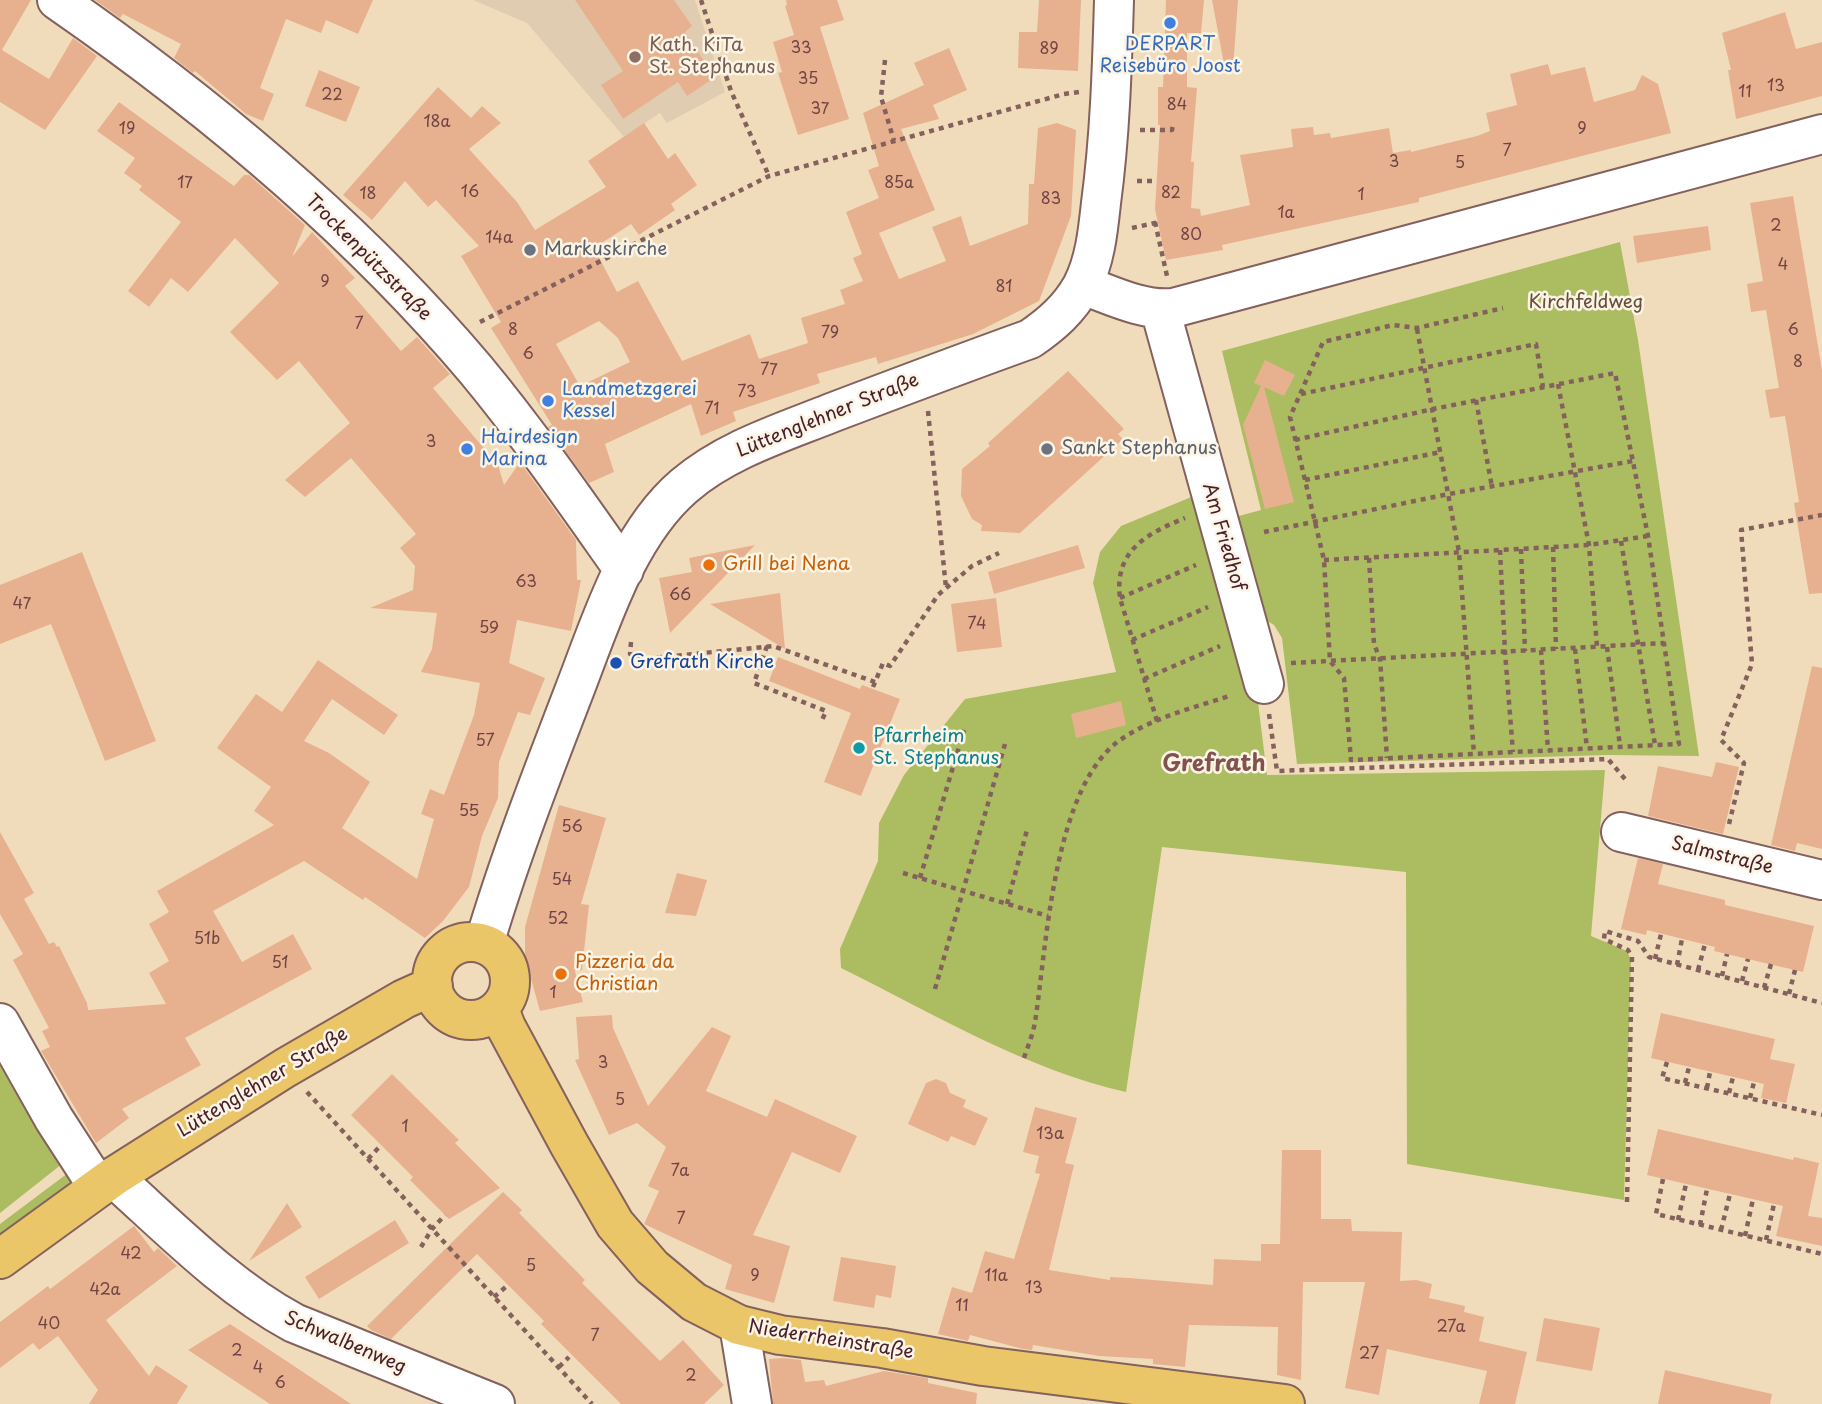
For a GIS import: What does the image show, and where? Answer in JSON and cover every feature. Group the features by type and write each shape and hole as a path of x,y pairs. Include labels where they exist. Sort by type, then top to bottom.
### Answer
{"main road":[{"path":"458,944 484,944 496,951 509,972 510,985 506,998 499,1009 480,1019 459,1018 446,1011 442,1005 433,986 433,973 438,961 458,944"},
{"name":"Lüttenglehner Straße","path":"0,1259 105,1182 285,1068 404,999 433,986"},
{"name":"Niederrheinstraße","path":"499,1009 562,1132 615,1224 652,1267 694,1302 739,1325 780,1335 882,1348 983,1366 1285,1404"}],"street":[{"name":"Trockenpützstraße","path":"57,0 246,142 323,210 448,339 547,460 624,570"},
{"name":"Lüttenglehner Straße","path":"484,944 551,749 608,604 624,570 656,516 685,485 752,444 1030,338 1060,315 1083,285 1092,262 1097,236 1111,88 1114,0"},
{"path":"1083,285 1136,304 1167,309 1822,134"},
{"name":"Am Friedhof","path":"1167,309 1214,506 1262,674"},
{"name":"Salmstraße","path":"1621,832 1822,880"},
{"path":"0,1023 54,1119 105,1182"},
{"name":"Schwalbenweg","path":"105,1182 266,1308 294,1323 487,1395"},
{"path":"739,1325 752,1404"}],"path":[{"path":"701,0 731,92 769,176"},
{"path":"885,60 881,97 894,141"},
{"path":"448,339 769,176 1064,94 1111,88"},
{"path":"1155,222 1167,309"},
{"path":"1296,440 1433,408 1615,373 1648,536 1679,744 1351,760 1344,678 1331,661 1324,560 1290,417 1323,342 1393,325 1417,328 1503,308"},
{"path":"1417,328 1459,552 1474,754"},
{"path":"1300,394 1536,344 1543,387"},
{"path":"925,377 946,588"},
{"path":"1558,384 1589,545 1597,647"},
{"path":"1476,400 1492,487"},
{"path":"1305,480 1441,452"},
{"path":"1264,532 1449,494 1633,461"},
{"path":"1157,722 1120,598 1118,583 1122,566 1133,548 1167,526 1214,506"},
{"path":"1721,856 1744,763 1721,740 1752,664 1741,530 1822,515"},
{"path":"1324,560 1589,545 1648,536"},
{"path":"1621,541 1654,745"},
{"path":"1553,547 1556,649"},
{"path":"1521,549 1525,651"},
{"path":"1500,550 1504,652 1513,752"},
{"path":"631,654 643,659 773,646 874,685 883,663 890,666 938,595 972,566 999,552"},
{"path":"1369,558 1374,644 1380,659 1387,758"},
{"path":"1120,598 1202,562"},
{"path":"1132,640 1214,604"},
{"path":"1144,679 1228,642"},
{"path":"1024,1058 1034,1026 1048,916 1058,863 1078,794 1097,764 1121,738 1262,674 1331,661 1664,643"},
{"path":"767,646 754,683 827,711 822,720"},
{"path":"1607,647 1620,746"},
{"path":"1575,649 1587,748"},
{"path":"1541,650 1548,750"},
{"path":"1262,674 1277,771 1608,759"},
{"path":"920,878 964,730"},
{"path":"935,989 1005,744"},
{"path":"1607,747 1608,759 1625,779"},
{"path":"1007,904 1027,830"},
{"path":"903,873 1048,916"},
{"path":"1627,1202 1632,957 1628,950 1604,939 1605,931 1638,941 1649,957 1655,959 1822,1003"},
{"path":"1655,959 1661,934"},
{"path":"1677,965 1682,939"},
{"path":"1698,970 1705,944"},
{"path":"1722,976 1727,954"},
{"path":"1742,982 1748,958"},
{"path":"1764,988 1771,964"},
{"path":"1789,994 1795,970"},
{"path":"1667,1062 1662,1078 1822,1115"},
{"path":"1685,1083 1689,1067"},
{"path":"285,1068 592,1404"},
{"path":"1707,1088 1710,1072"},
{"path":"1729,1093 1733,1077"},
{"path":"1750,1098 1754,1082"},
{"path":"368,1159 381,1145"},
{"path":"1663,1179 1656,1214 1822,1254"},
{"path":"1678,1220 1686,1184"},
{"path":"1700,1225 1707,1189"},
{"path":"1721,1230 1730,1194"},
{"path":"1745,1236 1753,1199"},
{"path":"1766,1240 1774,1204"},
{"path":"421,1247 445,1215"},
{"path":"494,1297 508,1285"},
{"path":"559,1367 569,1357"}],"shaded area":[{"name":"Kath. KiTa St. Stephanus","path":"473,0 695,0 725,92 667,123 660,113 624,137 527,23"}],"green space":[{"name":"Kirchfeldweg","path":"1620,242 1638,340 1699,756 1608,755 1297,764 1282,638 1274,625 1257,615 1228,519 1261,510 1222,351"},
{"path":"1201,493 1256,686 1267,775 1605,770 1591,936 1627,951 1631,960 1624,1200 1407,1164 1406,872 1162,847 1126,1092 1052,1070 1016,1055 841,968 840,949 878,861 879,823 904,775 965,699 1116,672 1093,583 1100,552 1121,526"},
{"path":"0,1041 67,1160 0,1213"},
{"path":"72,1170 74,1184 0,1240 0,1224"}],"building":[{"path":"0,0 31,0 2,50 49,79 73,38 97,56 45,130 0,102"},
{"path":"95,0 373,0 358,34 326,20 321,33 286,19 260,88 274,94 263,121 246,114 195,71 193,73 174,58 181,44 123,14 120,18"},
{"path":"575,0 674,0 692,26 685,32 706,64 702,66 711,80 687,96 678,82 623,119 601,85 623,71"},
{"path":"786,0 837,0 844,20 820,27 849,119 798,135 778,73 782,72 773,42 794,35 785,6"},
{"path":"1039,0 1081,0 1078,71 1018,68 1019,32 1037,32"},
{"path":"1166,0 1204,0 1201,33 1187,33 1187,87 1197,88 1191,162 1194,162 1191,208 1200,209 1201,216 1250,205 1240,155 1293,147 1291,129 1313,127 1314,135 1330,133 1331,138 1389,128 1393,153 1411,152 1477,136 1490,131 1486,113 1517,105 1510,74 1548,64 1551,75 1585,67 1594,102 1635,90 1642,75 1658,84 1671,133 1419,198 1419,202 1222,245 1223,250 1166,260 1155,209 1160,125 1158,87 1163,87"},
{"path":"1212,0 1238,0 1233,69 1225,69"},
{"path":"1785,12 1796,49 1822,42 1822,96 1736,119 1728,70 1731,70 1722,33"},
{"path":"949,48 967,90 933,105 939,119 901,129 935,210 879,233 899,279 946,261 932,227 961,216 970,246 1028,224 1029,184 1034,184 1038,128 1057,123 1076,130 1071,216 1039,301 973,334 878,364 876,357 817,374 820,383 733,412 736,421 701,436 691,404 605,444 614,472 589,483 548,427 552,425 491,328 501,322 461,256 479,246 436,200 428,207 405,181 372,220 343,195 438,87 471,118 482,106 501,123 469,149 517,202 535,230 606,187 588,161 644,123 668,159 675,153 697,185 671,204 675,210 639,235 631,224 594,248 617,292 638,281 682,361 750,334 759,359 808,343 801,318 845,304 840,290 863,281 853,258 862,254 846,212 879,198 868,170 879,166 863,113 924,85 914,63","holes":["599,321 618,338 630,362 580,386 556,344"]},
{"path":"319,70 360,87 346,122 305,106"},
{"path":"119,102 234,186 244,175 249,175 305,225 292,257 312,232 355,278 345,286 401,351 417,337 450,374 433,388 498,465 504,485 520,462 576,540 577,580 581,580 571,631 517,620 509,663 545,678 530,715 518,712 499,762 498,798 482,836 469,887 443,921 425,938 365,897 363,900 304,861 213,911 242,962 293,934 312,969 185,1038 201,1065 122,1109 129,1118 96,1143 41,1051 50,1047 42,1031 49,1028 13,960 23,954 0,914 0,832 34,893 24,899 49,944 54,942 59,946 88,1010 166,1004 149,973 169,961 149,924 169,912 157,891 274,825 254,811 271,787 217,748 256,694 282,712 318,660 398,715 384,735 332,699 304,741 329,753 370,782 342,828 417,879 434,819 421,814 430,789 444,795 474,715 480,683 421,672 432,649 437,613 370,608 413,590 415,566 400,548 416,534 351,458 305,497 285,480 350,423 299,361 277,380 230,332 279,283 235,238 188,292 171,278 149,307 128,291 181,222 139,190 142,186 124,173 135,158 97,131"},
{"path":"1793,196 1822,370 1822,593 1809,594 1794,503 1799,502 1785,416 1770,418 1765,390 1779,388 1766,310 1751,312 1747,284 1763,281 1750,203"},
{"path":"1708,226 1711,250 1637,263 1633,236"},
{"path":"1265,360 1295,375 1284,396 1264,387 1294,502 1265,509 1243,425 1261,386 1254,383"},
{"name":"Sankt Stephanus","path":"1068,371 1124,429 1118,434 1123,439 1020,533 981,531 982,525 972,519 961,496 962,469 990,446 988,443"},
{"path":"755,545 670,633 659,578 692,572 689,558"},
{"path":"1078,545 1085,568 994,594 988,572"},
{"path":"82,552 156,741 105,761 51,624 0,644 0,585"},
{"path":"780,593 785,649 710,604"},
{"path":"996,598 1002,647 957,652 951,604"},
{"name":"Pfarrheim St. Stephanus","path":"778,657 860,689 862,685 900,699 861,796 824,782 851,713 769,681"},
{"path":"1812,666 1822,668 1822,849 1797,843 1795,851 1771,845"},
{"path":"1121,701 1126,725 1076,738 1071,714"},
{"path":"1716,762 1739,767 1723,834 1648,816 1658,766 1712,777"},
{"path":"559,805 606,818 581,904 589,905 582,970 575,971 583,1002 540,1011 525,957 525,927"},
{"path":"1638,858 1663,864 1658,884 1725,900 1725,905 1814,926 1803,972 1714,951 1715,947 1647,930 1646,935 1621,929"},
{"path":"677,873 707,880 696,916 665,913"},
{"path":"1661,1013 1775,1039 1770,1059 1795,1064 1786,1103 1761,1098 1764,1084 1651,1058"},
{"path":"612,1015 613,1028 648,1106 712,1027 731,1036 706,1091 767,1117 775,1099 857,1136 840,1173 792,1152 753,1235 790,1246 774,1303 725,1289 732,1265 644,1224 659,1191 648,1186 666,1147 637,1123 609,1135 575,1060 579,1059 576,1017"},
{"path":"392,1074 459,1140 455,1143 500,1188 449,1219 410,1180 413,1177 351,1115"},
{"path":"936,1079 946,1083 950,1093 966,1100 963,1107 988,1118 975,1146 951,1136 948,1142 908,1124 926,1083"},
{"path":"1035,1107 1077,1118 1065,1163 1074,1165 1049,1270 1110,1280 1110,1277 1213,1285 1214,1259 1261,1261 1261,1244 1280,1244 1282,1150 1321,1150 1321,1219 1351,1219 1352,1231 1402,1232 1400,1281 1416,1280 1432,1284 1429,1298 1465,1306 1464,1312 1484,1317 1479,1341 1527,1352 1515,1404 1479,1404 1487,1371 1387,1349 1379,1395 1345,1388 1365,1282 1303,1282 1301,1380 1277,1375 1278,1327 1189,1325 1185,1367 1153,1364 1153,1359 1099,1356 1033,1345 1032,1350 1023,1349 970,1335 968,1341 938,1334 952,1287 972,1293 985,1251 1014,1259 1040,1174 1035,1173 1039,1156 1023,1152"},
{"path":"1658,1129 1793,1160 1794,1157 1819,1163 1808,1216 1822,1218 1822,1246 1776,1236 1783,1206 1647,1175"},
{"path":"503,1192 522,1210 519,1213 585,1280 582,1283 660,1361 683,1340 724,1385 704,1404 621,1404 541,1324 544,1321 477,1254 391,1339 371,1330 367,1326"},
{"path":"287,1203 302,1227 249,1261"},
{"path":"395,1220 409,1243 319,1299 305,1277"},
{"path":"134,1226 154,1252 158,1248 177,1266 106,1320 149,1376 156,1365 188,1386 177,1404 89,1404 98,1390 58,1336 39,1350 33,1343 0,1368 0,1322 48,1286 50,1289"},
{"path":"841,1257 896,1266 891,1298 876,1295 874,1308 833,1301"},
{"path":"1544,1318 1600,1328 1592,1371 1536,1361"},
{"path":"230,1324 351,1404 270,1404 188,1350"},
{"path":"769,1359 801,1360 805,1382 824,1380 826,1386 884,1371 928,1378 928,1383 977,1393 976,1404 773,1404"},
{"path":"1665,1370 1772,1394 1770,1404 1658,1404"}],"place":[{"name":"DERPART Reisebüro Joost","path":"1170,23"},
{"name":"Kath. KiTa St. Stephanus","path":"635,57"},
{"name":"Markuskirche","path":"530,250"},
{"name":"Landmetzgerei Kessel","path":"548,401"},
{"name":"Hairdesign Marina","path":"467,449"},
{"name":"Sankt Stephanus","path":"1047,449"},
{"name":"Grill bei Nena","path":"709,565"},
{"name":"Grefrath Kirche","path":"616,663"},
{"name":"Pfarrheim St. Stephanus","path":"859,748"},
{"name":"Pizzeria da Christian","path":"561,974"}],"district":[{"name":"Grefrath","path":"1214,765"}]}
